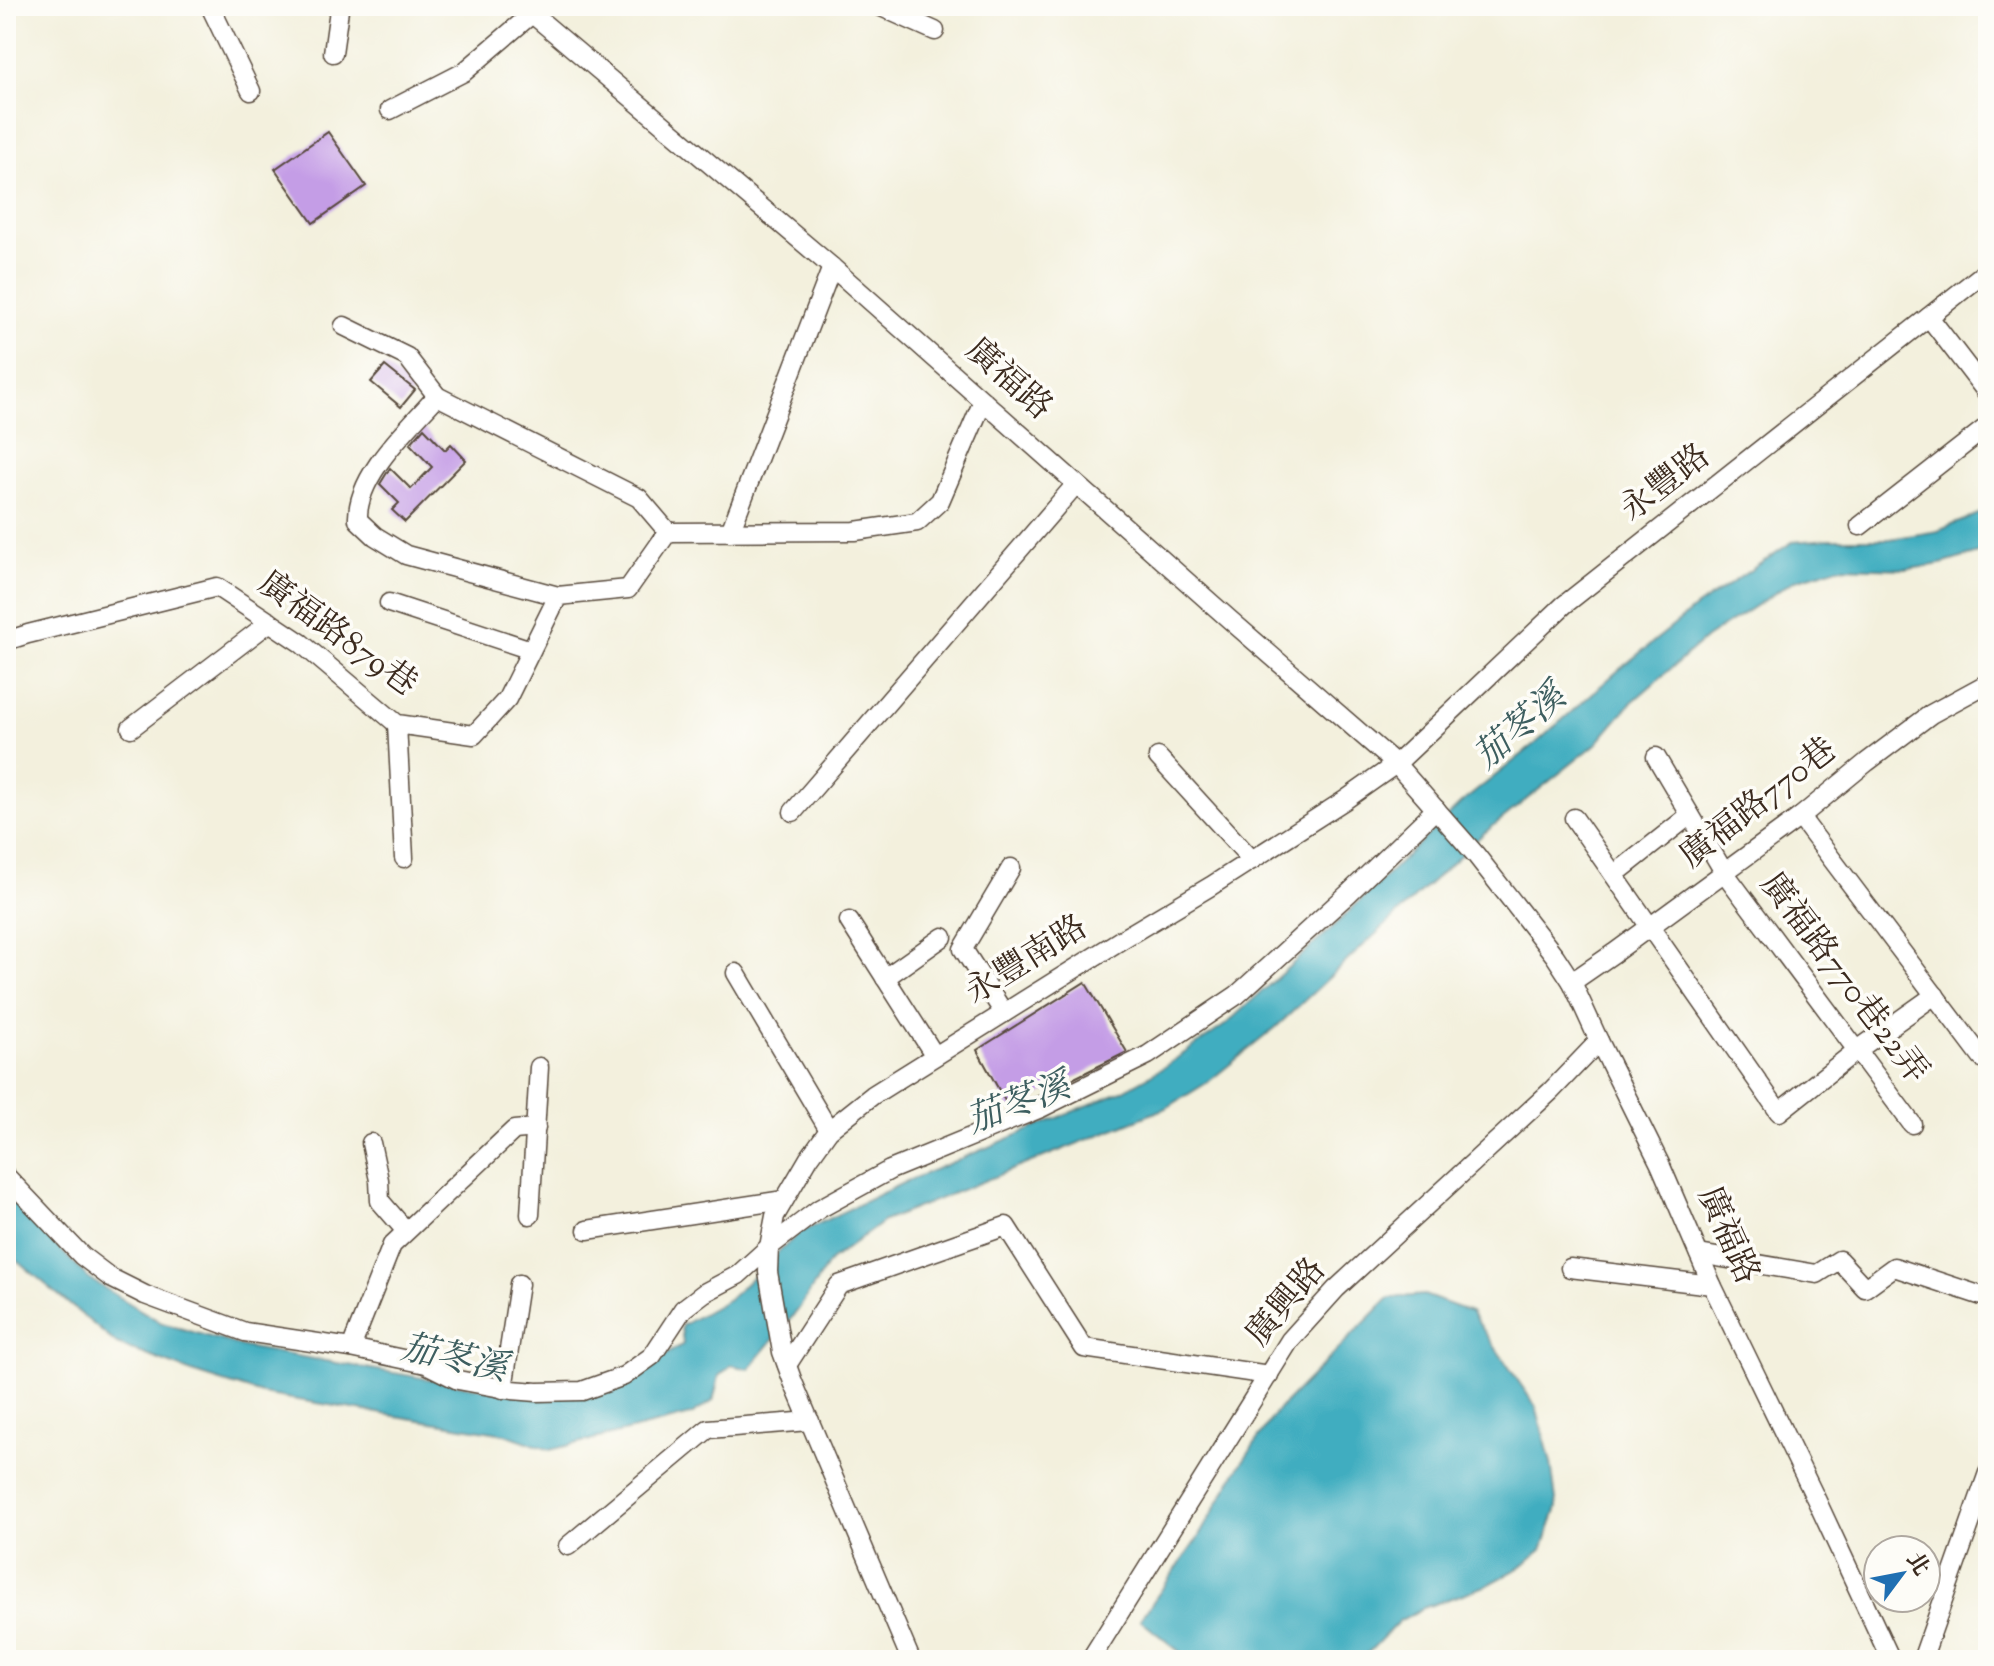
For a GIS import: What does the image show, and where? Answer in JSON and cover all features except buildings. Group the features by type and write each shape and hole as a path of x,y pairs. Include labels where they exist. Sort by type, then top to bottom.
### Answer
{"street":[{"path":"210,6 251,91"},
{"path":"333,53 337,6"},
{"path":"879,6 935,31"},
{"path":"390,110 464,72 532,9"},
{"name":"廣福路","path":"532,9 832,267 1396,764 1476,855 1572,982 1891,1660"},
{"path":"730,532 832,267"},
{"name":"永豐路","path":"1396,764 1564,605 1988,270"},
{"path":"1929,317 1988,394"},
{"path":"344,326 407,357 437,396 639,498 668,532 855,531 917,522 940,501 983,401"},
{"path":"437,396 381,460 367,481 357,508 358,520 375,536 406,555 558,596 628,589 668,532"},
{"path":"1860,526 1988,426"},
{"path":"793,812 1076,484"},
{"name":"廣福路879巷","path":"6,641 217,587 301,643 397,724 474,735 507,699 558,596"},
{"path":"389,603 531,650"},
{"path":"131,728 270,622"},
{"name":"廣福路770巷","path":"1572,982 1800,817 1931,714 1988,683"},
{"path":"397,724 404,858"},
{"path":"1158,757 1252,860"},
{"name":"廣福路770巷22弄","path":"1656,757 1724,872 1912,1124"},
{"name":"永豐南路","path":"787,1365 768,1272 769,1247 775,1216 829,1130 873,1095 1252,860 1396,764"},
{"path":"6,1176 82,1256 111,1278 145,1295 245,1332 351,1348 426,1364 458,1380 503,1389 582,1391 624,1376 652,1356 683,1309 704,1293 738,1275 819,1209 890,1170 1041,1108 1161,1047 1237,995 1438,812"},
{"path":"1614,875 1690,815"},
{"path":"1800,817 1982,1058"},
{"path":"1574,818 1779,1112 1856,1051 1935,995"},
{"path":"1004,1013 963,949 1011,868"},
{"path":"849,921 935,1056"},
{"path":"885,978 943,937"},
{"path":"736,973 829,1130"},
{"name":"廣興路","path":"1089,1659 1290,1340 1336,1289 1529,1113 1599,1041"},
{"path":"530,1215 539,1067"},
{"path":"351,1348 392,1245 514,1130 536,1128"},
{"path":"371,1143 380,1201 406,1231"},
{"path":"587,1230 784,1200"},
{"path":"911,1660 787,1365 839,1285 1006,1226 1084,1348 1269,1375"},
{"path":"1699,1254 1817,1274 1839,1260 1865,1288 1894,1267 1988,1298"},
{"path":"1570,1268 1712,1285"},
{"path":"503,1389 519,1284"},
{"path":"568,1546 708,1429 810,1421"},
{"path":"1922,1660 1988,1473"}],"water":[{"path":"1988,510 1988,549 1985,551 1941,564 1909,569 1839,567 1795,580 1706,638 1631,703 1596,744 1483,834 1275,1028 1208,1082 1166,1108 884,1221 830,1261 798,1310 749,1369 731,1365 719,1376 713,1401 691,1415 550,1450 505,1434 262,1394 117,1344 6,1251 6,1193 88,1278 162,1323 245,1347 544,1399 644,1369 683,1344 681,1326 729,1299 799,1233 905,1182 1122,1091 1161,1069 1225,1025 1335,925 1460,804 1695,608 1792,542 1890,539 1938,531"},
{"path":"1424,1295 1471,1312 1536,1407 1551,1463 1557,1508 1542,1550 1519,1568 1488,1585 1423,1608 1399,1621 1361,1660 1190,1660 1140,1620 1198,1538 1239,1467 1276,1412 1389,1298"}],"water label":[{"name":"茄苳溪","path":"1521,728"},
{"name":"茄苳溪","path":"1019,1105"},
{"name":"茄苳溪","path":"454,1360"}]}
